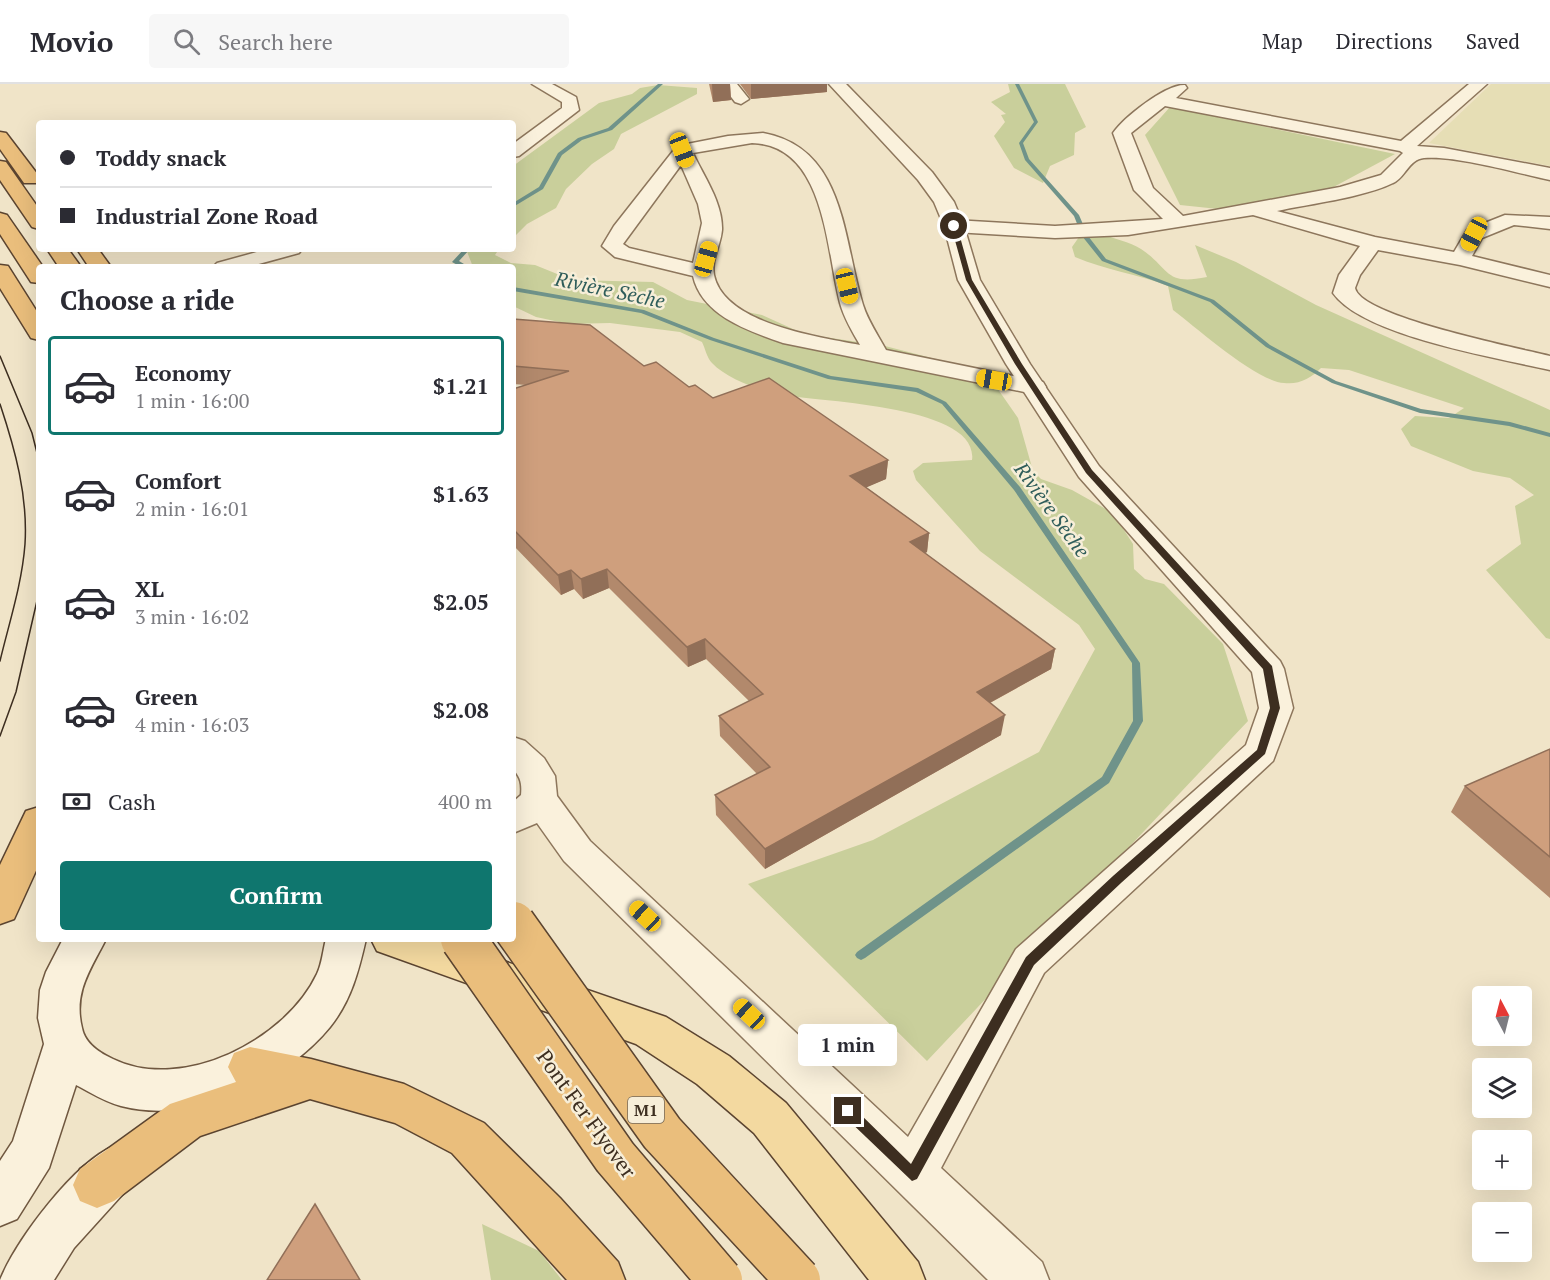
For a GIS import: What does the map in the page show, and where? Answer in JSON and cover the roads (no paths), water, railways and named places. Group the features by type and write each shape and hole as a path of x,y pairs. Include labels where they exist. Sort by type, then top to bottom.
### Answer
{"highway":[{"path":"0,137 36,185"},
{"path":"0,166 36,219"},
{"path":"0,219 36,273"},
{"path":"0,271 36,328"},
{"path":"0,908 36,828"},
{"name":"M1","path":"516,928 662,1133 798,1280"},
{"name":"Pont Fer Flyover","path":"465,942 615,1157 720,1280"},
{"path":"250,1067 310,1079 405,1105 468,1138 543,1215 600,1280"},
{"path":"98,1185 186,1119 310,1079"}],"main road":[{"path":"400,942 651,1030 713,1070 770,1118 900,1280"}],"street":[{"path":"516,150 571,110 570,100 540,84"},
{"path":"729,84 741,99"},
{"path":"837,84 925,176 944,202 954,226 969,280 1034,387 1089,471 1268,669 1275,708 1261,752 1030,961 912,1175"},
{"path":"1179,223 1144,190 1122,133 1131,122 1185,84"},
{"path":"954,226 1073,231 1179,223 1255,211 1388,179 1412,149 1479,84"},
{"path":"1162,100 1550,174"},
{"path":"703,272 622,253 612,246 621,230 682,150 749,139 771,139 788,145 809,165 824,191 852,305 877,356"},
{"path":"682,150 691,172 704,193 712,223 710,245 703,272 712,295 737,316 761,328 791,338 1034,387"},
{"path":"1255,211 1373,243 1460,259 1550,281"},
{"path":"1460,259 1474,234 1512,219 1550,223"},
{"path":"1373,243 1343,285 1344,294 1350,303 1392,323 1550,363"},
{"path":"236,264 281,252"},
{"path":"516,752 534,767 540,782 526,809 577,851 1024,1280"},
{"path":"516,827 543,833 577,851"},
{"path":"83,942 77,949 60,987 58,1024 66,1044 72,1057 103,1081 147,1091 199,1086 250,1067 295,1037 328,999 345,960 346,942"},
{"path":"0,1202 33,1152 66,1044"},
{"path":"25,1280 57,1231 98,1185 199,1086"}],"waterway":[{"name":"Rivière Sèche","path":"516,203 541,188 560,154 580,139 610,129 661,84"},
{"path":"1017,84 1036,122 1021,143 1027,159 1077,216 1085,236 1104,260 1212,301 1268,346 1334,382 1420,411 1510,424 1550,435"},
{"name":"Rivière Sèche","path":"459,264 455,262 464,252"},
{"name":"Rivière Sèche","path":"516,290 642,311 712,339 830,378 918,390 944,403 1017,489 1136,663 1138,721 1106,780 861,955"}],"tram line":[{"path":"0,356 32,433 36,449"},
{"path":"0,404 19,473 25,526 21,574 0,661"},
{"path":"0,736 16,692 36,605"}]}
